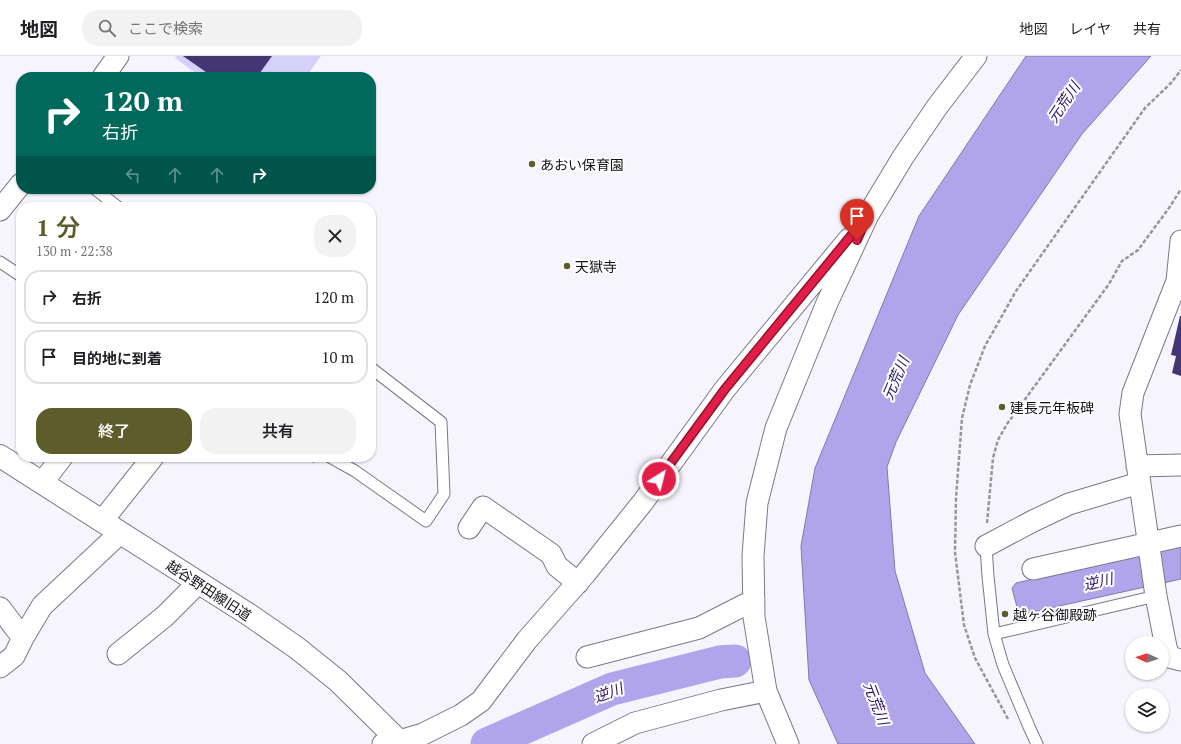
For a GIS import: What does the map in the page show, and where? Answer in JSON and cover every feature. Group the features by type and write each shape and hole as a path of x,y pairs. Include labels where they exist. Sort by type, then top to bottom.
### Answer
{"street":[{"path":"107,72 118,56"},
{"path":"788,744 766,691 754,617 753,556 757,503 776,428 827,303 868,215 903,157 937,107 976,56"},
{"path":"0,210 16,190"},
{"path":"395,743 423,734 441,726 461,715 481,701 528,640 578,583 643,502 725,389 868,215"},
{"path":"1181,241 1179,281 1133,393 1130,414 1156,596 1166,647 1169,656 1181,660"},
{"name":"越谷野田線旧道","path":"0,456 251,616 297,648 338,681 395,743"},
{"path":"42,483 58,462"},
{"path":"102,521 149,462"},
{"path":"986,546 1069,504 1138,474 1181,465"},
{"path":"469,528 483,507 551,554 557,566 578,583"},
{"path":"0,667 14,656 42,606 120,533"},
{"path":"1033,569 1149,546 1181,536"},
{"path":"118,654 165,616 198,583"},
{"path":"587,657 699,628 754,600"},
{"path":"0,608 23,638"},
{"path":"593,744 635,723 722,700 766,691"}],"lane":[{"path":"101,194 112,202"},
{"path":"0,262 16,273"},
{"path":"339,462 355,471 426,521 444,494 441,422 376,372"},
{"path":"986,546 994,634 1003,665 1037,744"},
{"path":"994,634 1156,596"}],"path":[{"path":"1011,725 975,658 964,625 955,552 956,498 962,418 970,385 985,346 1016,291 1146,108 1171,83 1181,70"},
{"path":"986,546 993,458 998,440 1006,424 1109,284 1122,261 1138,250 1181,189"}],"shaded area":[{"path":"176,56 321,56 310,72 194,72 175,58"}],"water":[{"name":"元荒川","path":"1026,56 1151,56 1082,134 958,315 896,442 887,467 895,571 925,673 975,744 838,744 809,680 801,546 815,468 919,216"},
{"path":"1181,546 1181,579 1023,614 1018,611 1012,588 1016,583"}],"building":[{"path":"183,56 272,56 261,72 206,72"},
{"path":"1180,316 1181,376 1172,373 1176,356 1171,355"}],"waterway":[{"name":"逆川","path":"487,744 612,689 720,662 735,661"}],"place":[{"name":"あおい保育園","path":"532,164"},
{"name":"天獄寺","path":"567,266"},
{"name":"建長元年板碑","path":"1002,407"},
{"name":"越ヶ谷御殿跡","path":"1005,614"}],"route":[{"path":"659,479 725,389 868,215 857,240"}]}
